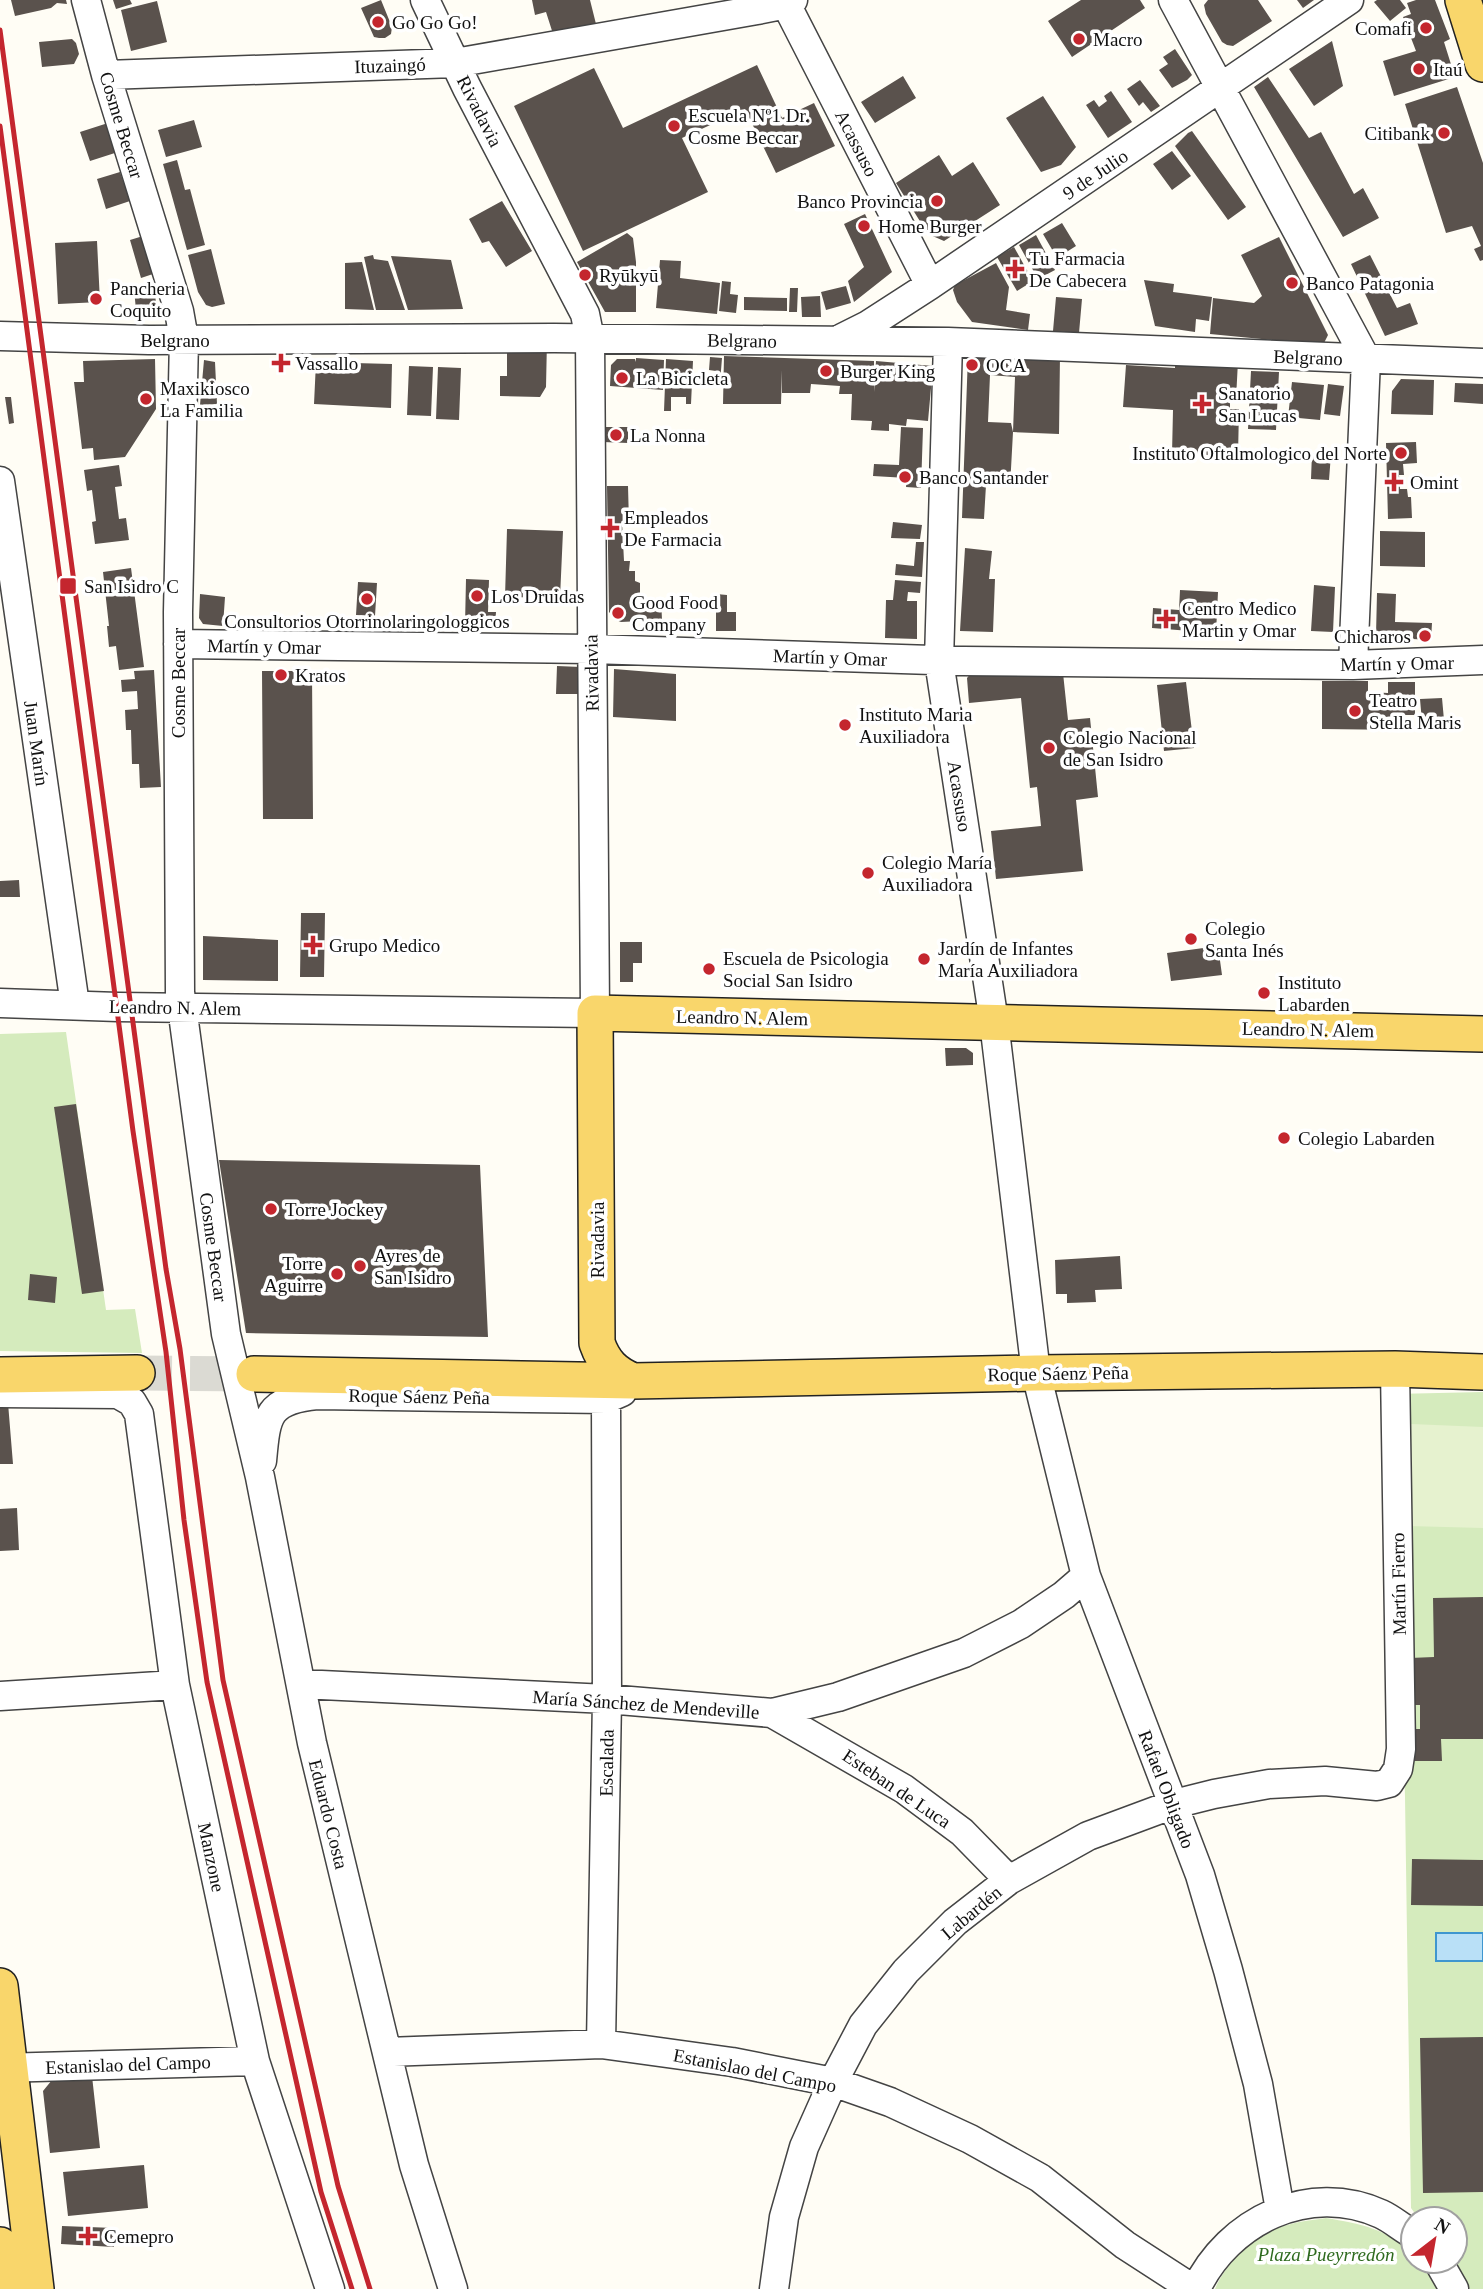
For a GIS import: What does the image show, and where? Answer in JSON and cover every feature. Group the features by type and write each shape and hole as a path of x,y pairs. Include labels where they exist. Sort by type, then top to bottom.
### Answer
{"main road":[{"path":"1463,0 1483,64"},
{"name":"Leandro N. Alem","path":"595,1013 1483,1034"},
{"name":"Rivadavia","path":"586,1353 595,1013"},
{"path":"531,1378 556,1372 586,1353 619,1376 620,1390"},
{"name":"Roque Sáenz Peña","path":"254,1374 531,1378 620,1390 1036,1373 1395,1369 1483,1371"},
{"path":"0,1375 137,1373"},
{"path":"0,1986 5,2068 36,2289"},
{"path":"0,2245 6,2289"}],"street":[{"name":"Cosme Beccar","path":"86,0 106,75 179,311 184,340 178,645 181,1007 226,1334"},
{"name":"Rivadavia","path":"425,0 585,314 590,339 595,1013"},
{"path":"1173,0 1366,359 1353,665"},
{"name":"9 de Julio","path":"837,341 868,325 930,285 1349,0"},
{"name":"Ituzaingó","path":"106,75 455,63 788,1"},
{"name":"Acassuso","path":"788,1 930,285"},
{"name":"Belgrano","path":"0,337 948,342 1483,363"},
{"name":"Acassuso","path":"948,342 939,661 994,1022 1036,1373"},
{"name":"Juan Marín","path":"0,481 11,643 75,1005"},
{"name":"Martín y Omar","path":"178,645 591,649 939,661 1353,665 1483,660"},
{"name":"Leandro N. Alem","path":"0,1003 595,1013"},
{"name":"Roque Sáenz Peña","path":"226,1334 242,1353 261,1362 586,1353"},
{"name":"Eduardo Costa","path":"226,1334 260,1477 312,1743 414,2165 453,2289"},
{"name":"Martín Fierro","path":"1377,1786 1389,1783 1394,1776 1398,1769 1401,1749 1395,1369"},
{"name":"Rafael Obligado","path":"1036,1373 1086,1576 1200,1875 1228,1970 1258,2084 1280,2210"},
{"name":"Roque Sáenz Peña","path":"260,1477 265,1427 274,1409 292,1397 620,1390"},
{"name":"Escalada","path":"601,2044 607,1699 620,1390"},
{"name":"Manzone","path":"0,1393 118,1394 132,1402 139,1414 175,1685 256,2061 330,2289"},
{"name":"María Sánchez de Mendeville","path":"301,1685 607,1699 772,1713 838,1697 964,1653 1021,1624 1064,1595 1086,1576"},
{"path":"0,1696 175,1685"},
{"name":"Esteban de Luca","path":"772,1713 904,1789 962,1832 1009,1880"},
{"name":"Labardén","path":"774,2289 784,2217 800,2159 833,2082 863,2025 906,1971 955,1922 1009,1880 1088,1836 1174,1804 1269,1784 1325,1781 1377,1786"},
{"name":"Estanislao del Campo","path":"387,2052 601,2044 733,2062 833,2082 890,2102 970,2139 1040,2178 1125,2245 1194,2289"},
{"name":"Estanislao del Campo","path":"5,2068 256,2061"},
{"path":"1194,2289 1223,2247 1249,2225 1280,2210 1320,2203 1351,2205 1380,2214 1399,2226"}],"green space":[{"path":"66,1032 106,1310 135,1309 142,1353 0,1351 0,1034"},
{"path":"1483,1392 1483,2289 1470,2289 1460,2275 1469,2275 1469,2205 1411,2205 1405,1797 1394,1394"},
{"path":"1411,1424 1483,1427 1483,1528 1408,1526"},
{"name":"Plaza Pueyrredón","path":"1326,2218 1362,2225 1383,2233 1399,2243 1399,2275 1431,2275 1438,2289 1215,2289 1227,2268 1254,2241 1292,2224"}],"water":[{"path":"1436,1933 1483,1933 1483,1961 1436,1961"}],"building":[{"path":"11,0 66,0 67,4 57,3 51,8 15,16"},
{"path":"113,0 130,0 132,4 116,9"},
{"name":"Go Go Go!","path":"381,0 392,27 391,34 385,38 374,37 361,8"},
{"path":"532,0 590,0 597,28 554,37 546,12 535,15"},
{"name":"Macro","path":"1081,0 1140,0 1145,8 1072,57 1048,21"},
{"path":"1208,0 1258,0 1272,21 1233,46 1227,45 1222,42 1206,14 1204,5"},
{"path":"1297,0 1314,0 1303,8"},
{"path":"1400,0 1406,8 1390,21 1374,2"},
{"path":"1435,0 1450,39 1444,42 1455,77 1394,96 1383,61 1416,51 1403,17 1411,14 1407,3"},
{"path":"157,1 167,42 131,51 121,10"},
{"path":"72,39 79,54 74,64 42,67 39,42"},
{"path":"1332,41 1343,86 1314,106 1289,69"},
{"path":"1175,49 1192,75 1172,88 1159,70 1168,64 1163,57"},
{"name":"Escuela Nº1 Dr. Cosme Beccar","path":"757,65 782,118 814,103 835,146 776,173 745,109 682,138 708,192 583,251 514,106 594,68 623,128"},
{"path":"903,76 916,98 875,123 861,102"},
{"path":"1268,77 1309,138 1321,132 1354,194 1363,188 1379,218 1343,237 1254,87"},
{"path":"1140,80 1160,106 1151,112 1143,102 1139,106 1127,89"},
{"name":"Citibank","path":"1457,87 1483,163 1483,260 1480,261 1474,249 1481,246 1472,226 1446,233 1405,104"},
{"path":"1111,91 1132,122 1108,138 1086,105 1094,100 1099,107 1107,101 1104,96"},
{"path":"1043,96 1076,147 1061,165 1041,172 1006,118"},
{"path":"194,120 202,147 166,157 158,130"},
{"path":"108,123 118,152 90,161 80,132"},
{"path":"1192,131 1246,207 1228,220 1175,146"},
{"path":"1172,151 1191,176 1172,190 1153,164"},
{"name":"Banco Provincia","path":"939,155 952,176 973,162 1000,205 944,241 928,234 896,183"},
{"path":"177,160 185,190 190,189 205,245 187,250 163,164"},
{"path":"120,172 130,201 106,209 97,179"},
{"path":"502,201 532,251 506,267 489,241 482,243 469,219"},
{"path":"865,214 892,272 854,302 848,281 864,267 844,224"},
{"path":"1062,223 1076,246 1057,258 1043,234"},
{"path":"627,233 633,238 636,262 636,312 605,312 577,262"},
{"path":"1036,235 1055,270 1038,279 1019,245"},
{"path":"143,236 153,274 141,278 130,240"},
{"path":"1279,237 1328,335 1323,345 1210,334 1213,298 1254,303 1262,296 1241,255"},
{"path":"97,241 100,302 58,304 55,243"},
{"name":"Tu Farmacia De Cabecera","path":"1014,247 1033,281 1017,291 997,257"},
{"path":"211,249 225,304 212,307 206,305 198,292 188,255"},
{"path":"373,255 374,259 388,261 405,310 376,310 364,257"},
{"path":"1370,255 1397,308 1410,303 1418,324 1385,336 1351,264"},
{"path":"391,256 451,260 463,309 408,310"},
{"path":"660,260 681,261 680,278 720,283 717,314 656,308"},
{"path":"362,262 374,310 345,309 345,263"},
{"path":"996,263 1009,287 1006,310 1030,314 1028,330 972,322 957,302 953,290 955,285"},
{"path":"1144,280 1174,284 1173,292 1212,297 1209,321 1196,319 1195,332 1155,326"},
{"path":"722,281 731,282 730,294 738,295 736,313 719,311"},
{"path":"846,286 851,303 826,310 821,292"},
{"path":"155,287 156,308 136,310 134,289"},
{"path":"790,288 798,288 797,312 789,312"},
{"path":"820,296 821,317 802,317 801,297"},
{"path":"744,297 787,298 787,311 744,310"},
{"path":"1056,297 1082,299 1079,333 1053,331"},
{"path":"507,339 547,340 546,387 540,397 500,396 500,376 507,376"},
{"path":"968,355 1060,355 1059,434 1013,432 1010,487 986,485 984,519 962,518","holes":["990,375 1015,377 1013,432 1011,423 988,422"]},
{"path":"724,356 874,361 874,392 876,361 933,366 928,421 907,419 906,426 889,424 889,431 871,430 872,421 851,420 852,394 839,394 840,386 811,384 810,393 782,393 782,370 781,404 723,404"},
{"path":"710,357 722,358 720,383 714,383 716,371 709,370"},
{"path":"636,358 664,360 663,390 610,386 611,365 617,359 635,359 636,362"},
{"path":"155,359 156,409 125,457 94,460 93,448 82,449 74,382 84,382 83,361"},
{"path":"666,359 693,361 691,404 686,404 686,397 671,397 671,411 664,411"},
{"path":"204,360 215,362 217,404 200,405"},
{"name":"Sanatorio San Lucas","path":"1175,360 1238,361 1236,399 1230,399 1230,409 1239,409 1238,456 1172,454 1173,410 1123,407 1126,365 1175,368"},
{"path":"316,362 392,364 391,408 314,404"},
{"path":"409,366 433,367 431,416 407,415"},
{"path":"438,367 461,368 459,420 436,419"},
{"path":"1251,371 1279,372 1276,430 1248,429"},
{"path":"1401,379 1434,380 1433,415 1391,414 1392,391"},
{"path":"1292,382 1324,385 1320,420 1288,417"},
{"path":"1455,383 1483,384 1483,404 1454,402"},
{"path":"1328,384 1344,386 1340,416 1324,414"},
{"path":"5,397 11,397 14,423 9,424"},
{"name":"La Nonna","path":"604,427 628,427 628,443 603,442"},
{"path":"901,427 923,428 921,488 906,487 907,478 873,476 874,464 899,465"},
{"path":"1416,442 1417,463 1403,464 1404,475 1399,475 1400,489 1407,489 1408,497 1411,497 1412,518 1388,519 1386,443"},
{"path":"1312,453 1331,454 1329,480 1311,479"},
{"path":"119,465 122,486 115,487 119,519 126,518 129,540 95,544 92,522 96,521 92,490 87,491 84,470"},
{"path":"607,486 628,486 629,522 622,522 624,561 630,561 629,571 635,571 635,581 640,583 640,598 661,598 662,620 621,622 609,612"},
{"path":"893,522 922,525 920,539 891,538"},
{"path":"507,529 563,531 560,598 505,597"},
{"path":"1380,531 1425,532 1425,567 1380,566"},
{"path":"916,542 924,542 922,577 895,575 896,564 914,566"},
{"path":"965,548 992,551 989,579 995,579 993,632 960,631"},
{"path":"131,568 144,667 119,670 116,646 109,647 103,572"},
{"name":"Los Druidas","path":"466,579 489,580 488,612 496,612 495,626 465,625"},
{"path":"895,580 921,582 920,593 908,592 907,601 917,601 917,639 885,638 886,600 893,600"},
{"name":"Consultorios Otorrinolaringologgicos","path":"358,582 377,583 375,616 356,615"},
{"path":"1314,585 1335,587 1333,632 1311,631"},
{"path":"1180,590 1218,592 1216,633 1152,628 1153,608 1179,610"},
{"path":"1377,593 1396,594 1395,622 1432,623 1431,640 1394,638 1387,642 1376,635"},
{"path":"200,594 225,597 223,626 203,624 199,618"},
{"path":"716,594 727,595 727,612 736,612 736,631 716,631"},
{"path":"557,666 581,667 580,694 556,694"},
{"path":"614,669 676,674 676,721 613,717"},
{"path":"154,670 161,787 140,788 139,764 132,764 131,730 126,730 125,710 138,709 137,691 122,692 121,680 135,679 134,671"},
{"path":"262,671 312,671 313,819 263,819"},
{"path":"973,671 1063,673 1068,720 1090,718 1098,797 1076,800 1083,871 996,879 991,831 1041,826 1037,787 1030,788 1021,698 969,703 967,678"},
{"name":"Teatro Stella Maris","path":"1322,681 1368,681 1368,692 1388,693 1388,682 1415,682 1415,715 1403,715 1403,730 1322,729"},
{"path":"1186,682 1194,748 1164,751 1157,685"},
{"path":"1442,698 1444,720 1422,722 1420,699"},
{"path":"19,880 20,897 0,897 0,881"},
{"name":"Grupo Medico","path":"301,913 325,913 324,977 300,977"},
{"path":"203,936 278,940 278,981 203,980"},
{"path":"620,942 642,942 642,963 633,963 633,982 620,982"},
{"path":"1218,946 1222,975 1171,981 1167,953"},
{"path":"945,1048 966,1048 973,1053 973,1065 946,1066"},
{"path":"76,1104 104,1291 82,1294 54,1107"},
{"name":"Ayres de San Isidro","path":"219,1160 480,1165 488,1337 246,1333"},
{"path":"1120,1256 1122,1289 1095,1290 1096,1302 1067,1303 1067,1294 1056,1294 1055,1260"},
{"path":"30,1274 57,1277 55,1303 28,1300"},
{"path":"0,1403 8,1403 13,1464 0,1464"},
{"path":"17,1508 19,1550 0,1551 0,1509"},
{"path":"1483,1597 1483,1739 1441,1739 1442,1761 1410,1761 1409,1729 1420,1729 1420,1705 1411,1705 1410,1658 1434,1657 1433,1598"},
{"path":"1412,1859 1483,1860 1483,1906 1411,1905"},
{"path":"1483,2037 1483,2192 1423,2193 1420,2038"},
{"path":"92,2076 100,2148 50,2153 43,2091 52,2080"},
{"path":"144,2165 148,2208 68,2216 63,2172"},
{"name":"Cemepro","path":"62,2226 114,2228 114,2247 61,2244"}],"tunnel":[{"path":"137,1373 254,1374"}],"railway":[{"path":"0,30 223,1680 338,2186 370,2289"},
{"path":"0,126 133,1131 166,1352 184,1520 207,1682 321,2192 352,2289"}],"place":[{"name":"Go Go Go!","path":"378,22"},
{"name":"Comafi","path":"1426,28"},
{"name":"Macro","path":"1079,39"},
{"name":"Itaú","path":"1419,69"},
{"name":"Escuela Nº1 Dr. Cosme Beccar","path":"674,126"},
{"name":"Citibank","path":"1444,133"},
{"name":"Banco Provincia","path":"937,201"},
{"name":"Home Burger","path":"864,226"},
{"name":"Tu Farmacia De Cabecera","path":"1015,269"},
{"name":"Ryūkyū","path":"585,275"},
{"name":"Banco Patagonia","path":"1292,283"},
{"name":"Pancheria Coquito","path":"96,299"},
{"name":"Vassallo","path":"281,363"},
{"name":"OCA","path":"972,365"},
{"name":"Burger King","path":"826,371"},
{"name":"La Bicicleta","path":"622,378"},
{"name":"Maxikiosco La Familia","path":"146,399"},
{"name":"Sanatorio San Lucas","path":"1202,404"},
{"name":"La Nonna","path":"616,435"},
{"name":"Instituto Oftalmologico del Norte","path":"1401,453"},
{"name":"Banco Santander","path":"905,477"},
{"name":"Omint","path":"1394,482"},
{"name":"Empleados De Farmacia","path":"610,528"},
{"name":"San Isidro C","path":"68,586"},
{"name":"Los Druidas","path":"477,596"},
{"name":"Consultorios Otorrinolaringologgicos","path":"367,599"},
{"name":"Good Food Company","path":"618,613"},
{"name":"Centro Medico Martin y Omar","path":"1166,619"},
{"name":"Chicharos","path":"1425,636"},
{"name":"Kratos","path":"281,675"},
{"name":"Teatro Stella Maris","path":"1355,711"},
{"name":"Instituto Maria Auxiliadora","path":"845,725"},
{"name":"Colegio Nacional de San Isidro","path":"1049,748"},
{"name":"Colegio María Auxiliadora","path":"868,873"},
{"name":"Colegio Santa Inés","path":"1191,939"},
{"name":"Grupo Medico","path":"313,945"},
{"name":"Jardín de Infantes María Auxiliadora","path":"924,959"},
{"name":"Escuela de Psicologia Social San Isidro","path":"709,969"},
{"name":"Instituto Labarden","path":"1264,993"},
{"name":"Colegio Labarden","path":"1284,1138"},
{"name":"Torre Jockey","path":"271,1209"},
{"name":"Ayres de San Isidro","path":"360,1266"},
{"name":"Torre Aguirre","path":"337,1274"},
{"name":"Cemepro","path":"88,2236"}]}
